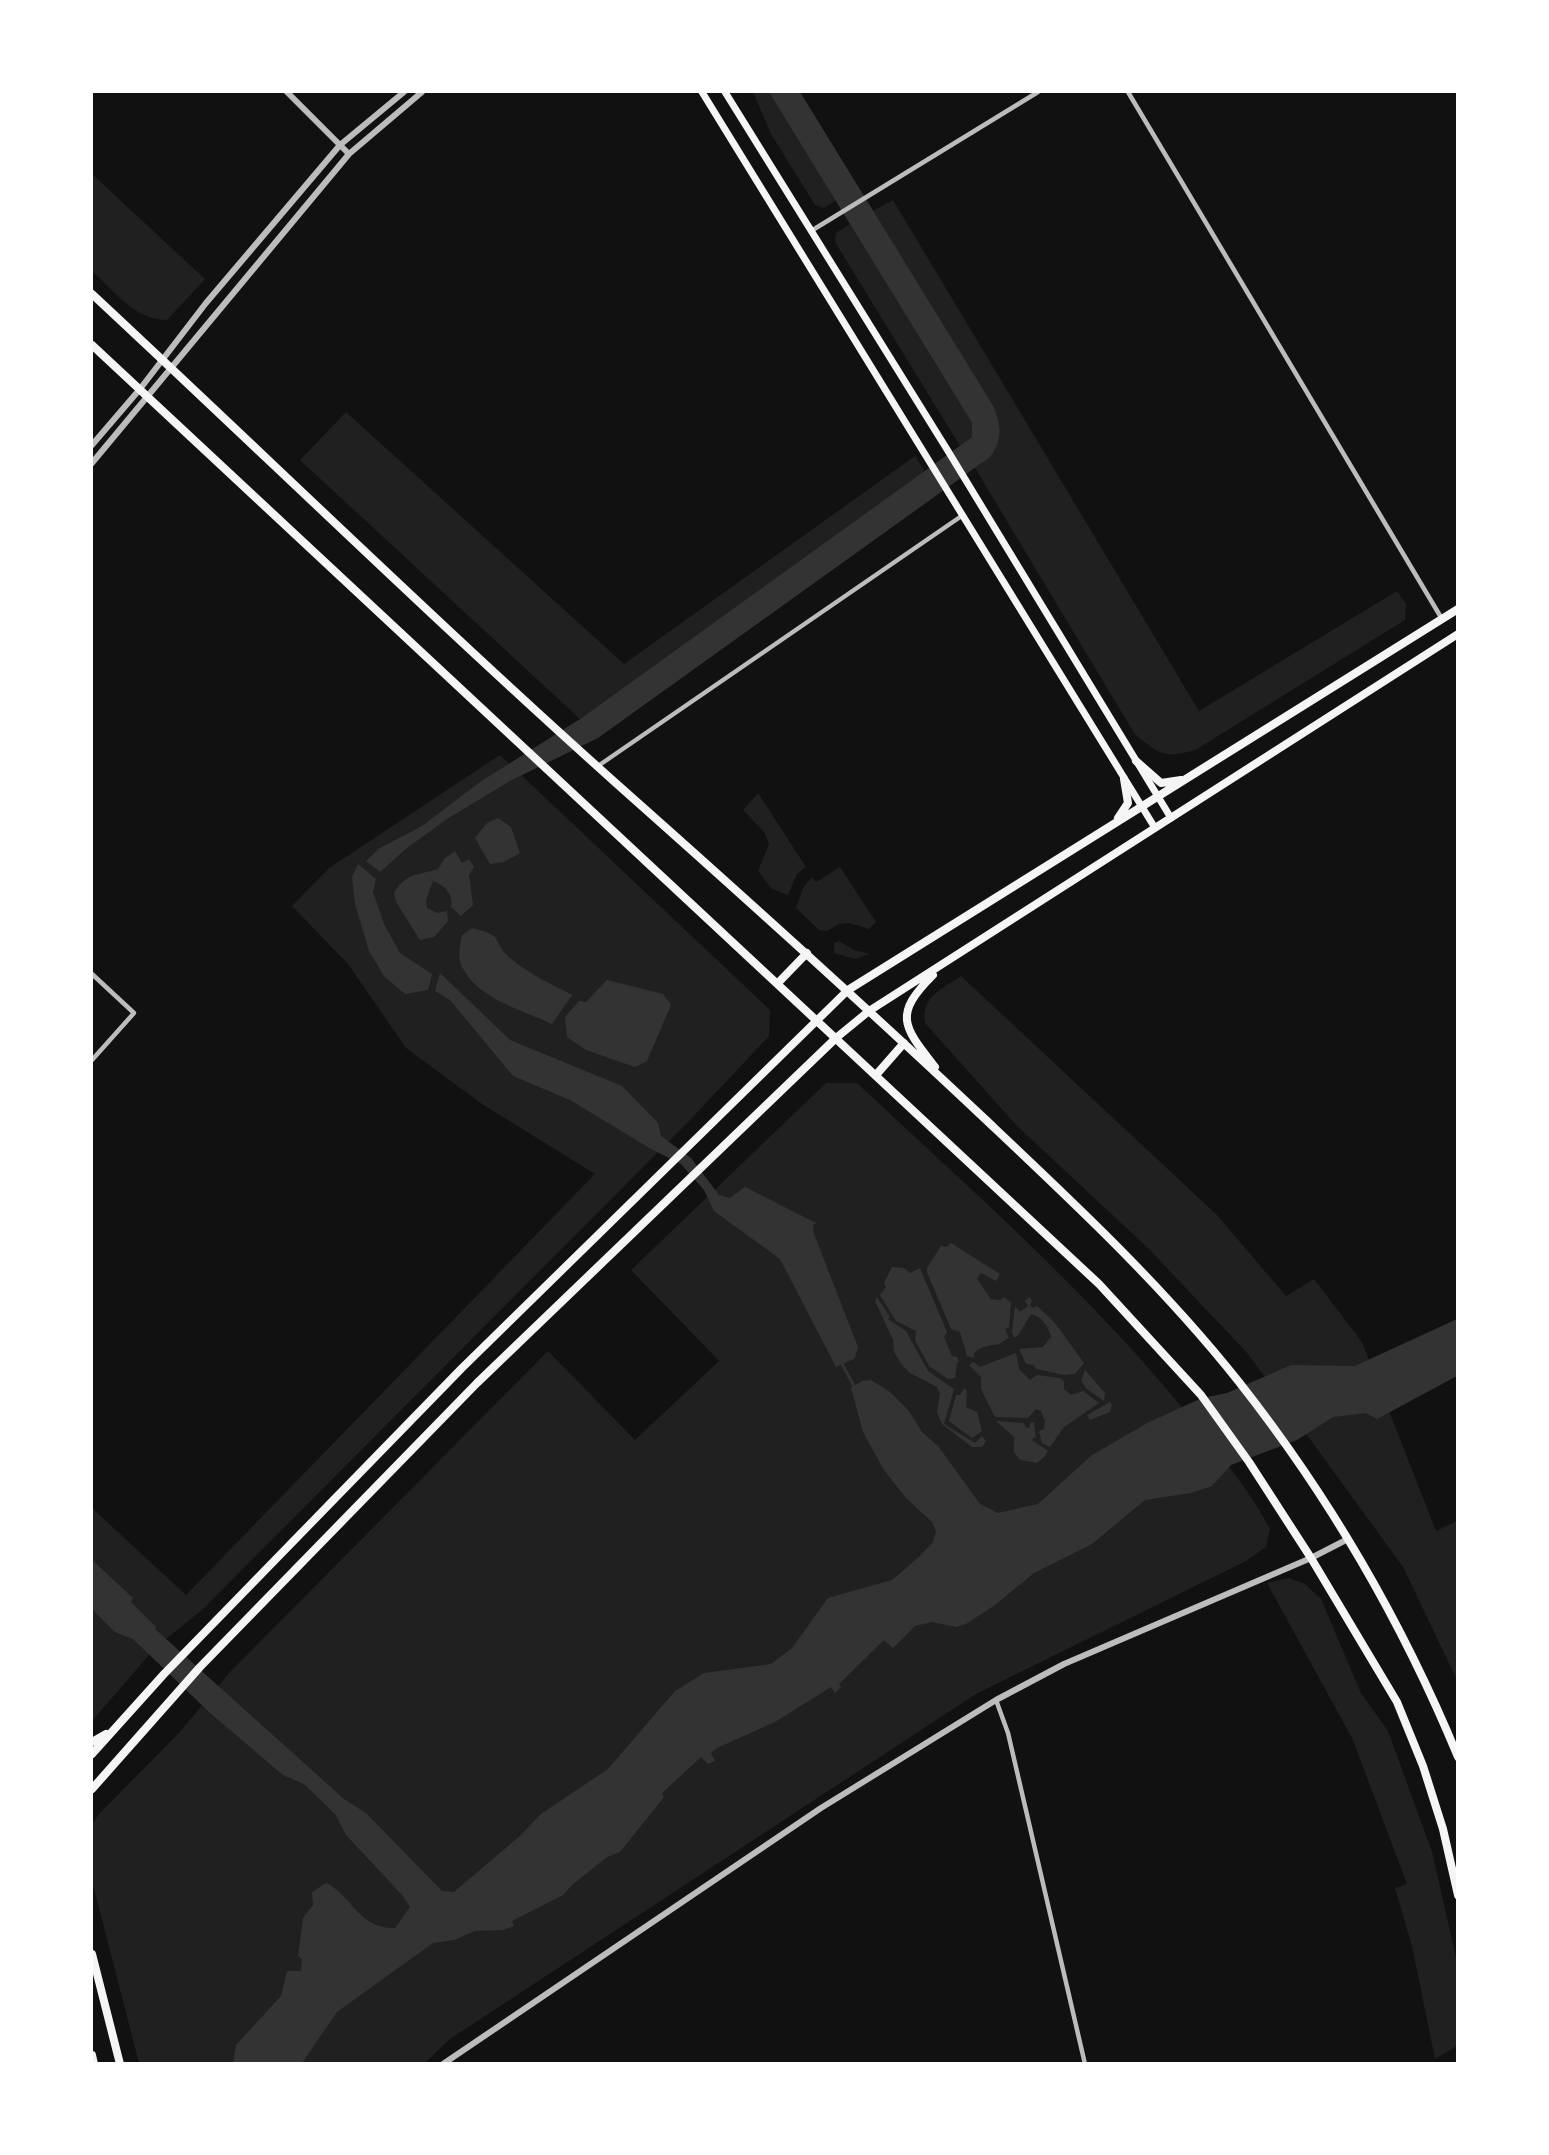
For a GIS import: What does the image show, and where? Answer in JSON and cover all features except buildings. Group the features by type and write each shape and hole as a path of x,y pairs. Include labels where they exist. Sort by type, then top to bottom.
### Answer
{"main road":[{"path":"702,92 1155,828"},
{"path":"725,92 966,480 1171,818"},
{"path":"92,294 586,756 848,990 1107,1234 1173,1304 1239,1382 1320,1495 1437,1706 1458,1757"},
{"path":"92,345 1099,1284 1201,1395 1249,1462 1311,1558 1397,1702 1423,1766 1443,1829 1458,1895"},
{"path":"92,1754 185,1652 462,1368 848,990 1458,609"},
{"path":"92,1789 200,1667 477,1383 676,1189 836,1038 869,1011 1458,634"},
{"path":"1136,761 1161,783 1188,778"},
{"path":"1111,826 1125,811 1128,803 1124,779"},
{"path":"777,984 807,953"},
{"path":"945,962 914,993 906,1010 909,1034 951,1087"},
{"path":"876,1075 904,1043"},
{"path":"92,1742 113,1731"},
{"path":"92,1954 120,2064"},
{"path":"92,2055 94,2064"}],"street":[{"path":"287,92 350,154"},
{"path":"92,445 340,145 404,92"},
{"path":"92,463 350,154 422,92"},
{"path":"812,231 1038,92"},
{"path":"1128,92 1442,619"},
{"path":"598,766 963,515"},
{"path":"92,974 134,1013 92,1060"},
{"path":"443,2064 821,1808 996,1700 1064,1664 1311,1558 1346,1540"},
{"path":"996,1700 1008,1733 1085,2064"}],"shaded area":[{"path":"753,92 769,92 836,200 824,208 815,205 771,134"},
{"path":"769,92 800,92 994,407 999,439 994,451 990,457 598,738 510,781 447,819 407,848 380,872 366,861 380,848 422,826 480,782 580,719 972,437 972,423"},
{"path":"92,174 205,279 167,320 155,319 135,310 92,271"},
{"path":"893,200 1199,711 1397,591 1406,604 1405,620 1197,749 1177,754 1162,753 1142,740 1134,733 975,468 989,456 996,442 998,426 994,407 873,211"},
{"path":"850,224 972,423 972,437 960,446 835,242 836,233"},
{"path":"346,412 624,664 915,456 925,472 580,719 300,460"},
{"path":"500,755 770,1010 769,1036 691,1119 202,1610 156,1647 92,1721 92,1508 186,1595 595,1174 482,1104 406,1048 348,964 292,906 329,868"},
{"path":"758,793 806,867 797,874 788,895 772,889 758,871 769,844 764,832 743,810"},
{"path":"498,818 511,827 520,853 504,862 490,864 475,838 487,823"},
{"path":"455,851 462,863 469,859 474,867 469,875 473,905 461,916 451,907 451,898 447,891 433,881 426,900 427,908 437,913 447,911 448,921 434,937 420,940 396,902 394,893 398,886 408,878 438,869 445,858"},
{"path":"358,864 376,879 373,892 384,924 400,953 432,974 428,990 405,994 384,976 369,951 355,904 352,877"},
{"path":"840,867 876,922 869,929 849,923 839,924 827,931 819,930 796,908 803,888 812,877 816,882"},
{"path":"472,928 490,934 511,959 572,995 552,1024 502,1002 469,978 460,963 459,951 462,935"},
{"path":"839,941 854,950 870,954 855,959 834,953 834,943"},
{"path":"440,973 510,1040 622,1086 658,1123 661,1136 691,1158 719,1195 730,1198 745,1187 816,1223 813,1225 814,1234 858,1347 855,1358 836,1367 780,1259 714,1211 704,1190 681,1164 651,1149 570,1100 513,1076 450,1000 435,991"},
{"path":"961,976 1217,1215 1286,1296 1314,1279 1362,1342 1436,1531 1457,1521 1457,1680 1403,1567 1248,1354 1149,1249 1017,1126 925,1023 924,1014 929,1000"},
{"path":"607,980 663,994 671,1005 647,1061 635,1067 586,1050 567,1037 565,1017 579,1001 586,1002"},
{"path":"826,1083 857,1083 990,1206 1118,1334 1196,1425 1245,1488 1270,1529 1266,1547 1246,1561 976,1694 450,2039 425,2063 139,2063 92,1881 92,1825 99,1814 178,1734 230,1672 548,1351 635,1440 719,1361 631,1270"},
{"path":"951,1243 1000,1274 996,1281 981,1273 977,1279 991,1299 1000,1300 1004,1297 1011,1303 1009,1327 1005,1329 1009,1338 997,1345 979,1350 974,1353 974,1358 967,1356 960,1332 951,1329 927,1272 927,1268 941,1246 947,1247"},
{"path":"892,1267 904,1268 910,1273 920,1268 947,1332 944,1337 952,1356 957,1357 959,1361 955,1378 948,1379 929,1366 915,1340 916,1331 896,1321 880,1295 886,1287 884,1283"},
{"path":"877,1297 890,1317 888,1319 906,1331 928,1371 954,1389 944,1424 975,1443 982,1436 986,1441 982,1447 972,1447 942,1424 937,1412 940,1394 937,1387 910,1373 902,1365 894,1352 893,1340 875,1301"},
{"path":"1029,1297 1032,1300 1030,1305 1033,1308 1037,1306 1055,1323 1084,1363 1075,1374 1064,1375 1036,1369 1034,1365 1026,1364 1019,1349 1043,1347 1051,1337 1044,1322 1031,1314 1014,1338 1012,1332 1015,1306 1020,1312 1028,1306 1025,1301"},
{"path":"1457,1319 1457,1376 1377,1419 1366,1413 1333,1417 1297,1440 1231,1465 1212,1486 1191,1493 1145,1500 1092,1544 1034,1573 995,1605 966,1624 956,1627 932,1622 915,1626 893,1648 884,1640 839,1684 841,1687 835,1693 831,1687 775,1722 717,1748 711,1753 715,1761 708,1764 701,1757 662,1793 664,1797 620,1852 607,1857 563,1895 512,1921 514,1926 503,1930 475,1931 454,1940 433,1943 337,2012 302,2063 233,2063 236,2045 281,1996 287,1971 301,1971 302,1959 298,1956 303,1918 313,1905 312,1892 326,1883 343,1896 364,1918 383,1927 395,1928 410,1907 403,1896 346,1835 335,1814 304,1784 283,1775 210,1713 133,1639 115,1632 92,1609 92,1560 133,1598 131,1602 156,1627 155,1629 344,1799 366,1813 442,1891 454,1892 521,1835 541,1814 608,1769 675,1691 704,1673 771,1664 792,1648 828,1598 892,1580 933,1542 936,1531 932,1522 906,1498 884,1470 863,1432 851,1388 862,1381 871,1380 890,1392 909,1411 922,1432 938,1446 980,1504 998,1513 1038,1504 1092,1455 1149,1422 1202,1398 1227,1393 1291,1365 1355,1366"},
{"path":"1016,1353 1019,1369 1030,1380 1037,1375 1060,1378 1064,1381 1064,1389 1071,1395 1083,1391 1099,1403 1064,1427 1050,1447 1042,1443 1039,1431 1044,1429 1045,1421 1041,1411 1036,1409 1028,1418 995,1417 981,1389 981,1377 969,1365 974,1362 980,1367"},
{"path":"1085,1370 1105,1393 1104,1401 1087,1389 1081,1381"},
{"path":"964,1388 967,1391 966,1407 977,1412 982,1431 972,1438 949,1421 956,1395 960,1395"},
{"path":"1110,1402 1112,1405 1110,1412 1090,1420 1087,1415"},
{"path":"996,1421 1024,1423 1025,1427 1029,1428 1031,1422 1034,1422 1036,1439 1034,1437 1032,1440 1048,1451 1045,1456 1037,1463 1020,1460 1014,1452 1014,1437"},
{"path":"1289,1578 1305,1584 1321,1599 1361,1693 1388,1731 1432,1852 1457,1962 1457,2046 1435,2059 1412,1946 1395,1888 1407,1884 1353,1740 1267,1583"}],"waterway":[{"path":"841,1362 855,1388"}]}
